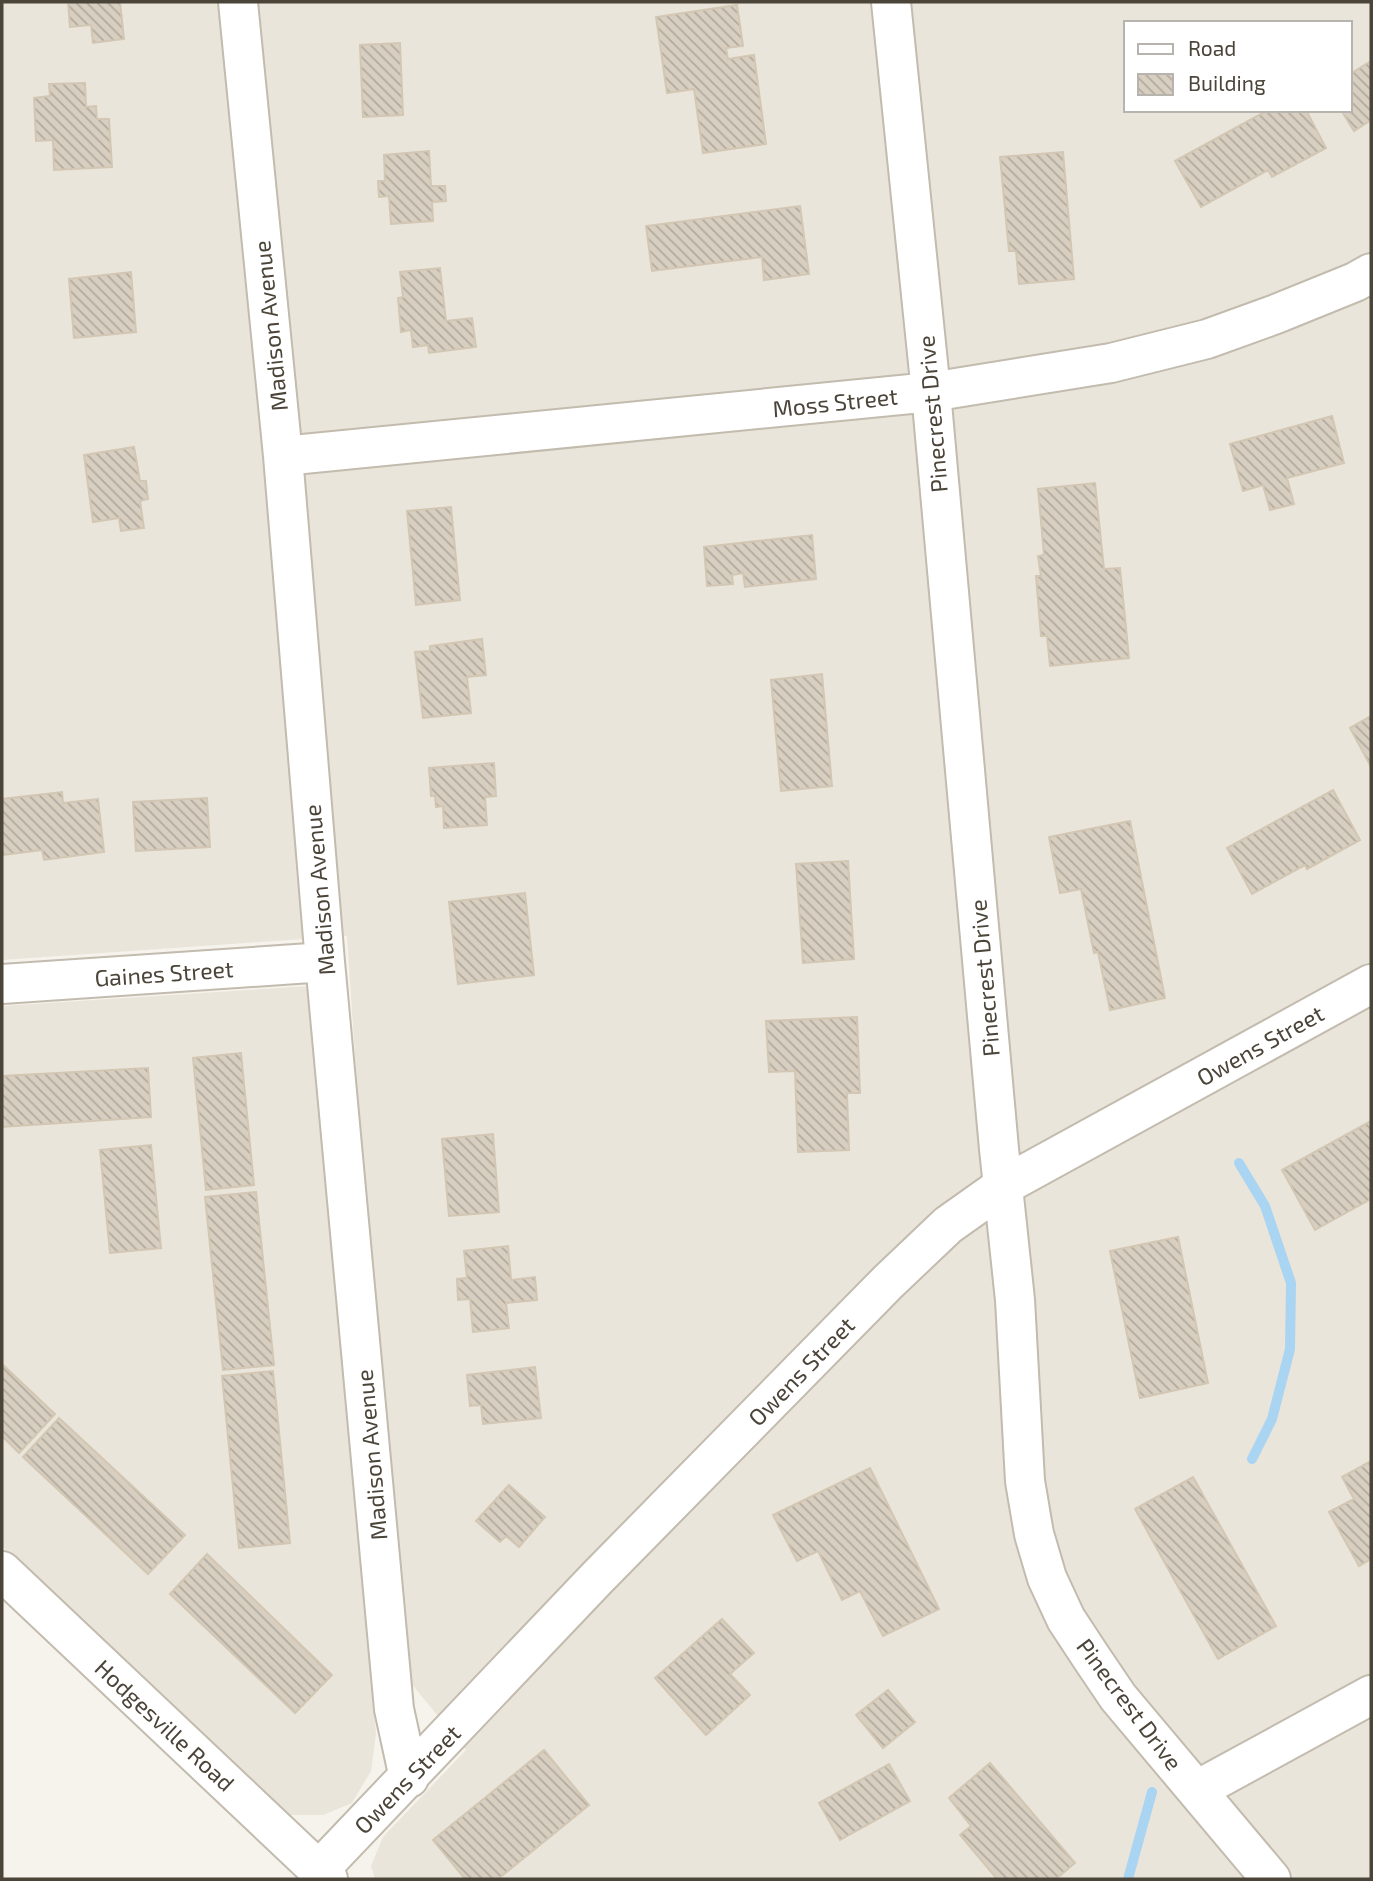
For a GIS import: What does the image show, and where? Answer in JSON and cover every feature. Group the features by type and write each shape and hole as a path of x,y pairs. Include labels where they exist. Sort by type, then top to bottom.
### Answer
{"street":[{"name":"Madison Avenue","path":"238,2 283,456 325,962 394,1709 409,1778"},
{"name":"Pinecrest Drive","path":"891,2 931,392 1015,1300 1025,1481 1034,1534 1047,1578 1066,1619 1111,1687 1271,1879"},
{"name":"Moss Street","path":"283,456 931,392 1111,363 1207,339 1276,314 1371,273"},
{"name":"Gaines Street","path":"2,984 325,962"},
{"name":"Owens Street","path":"324,1875 409,1778 597,1578 888,1282 948,1225 1003,1186 1371,984"},
{"name":"Hodgesville Road","path":"2,1571 324,1875"},
{"path":"1197,1790 1371,1695"}],"shaded area":[{"path":"2,2 1371,2 1371,1879 375,1879 371,1866 383,1837 466,1750 400,1670 384,1491 347,936 2,960"},
{"path":"309,986 376,1734 371,1771 352,1803 323,1815 281,1815 2,1546 2,1006"}],"building":[{"path":"68,2 120,2 124,39 93,43 91,25 70,27"},
{"path":"737,5 743,46 726,48 728,59 754,55 766,144 703,153 694,89 667,93 656,17"},
{"path":"400,43 403,115 363,117 360,45"},
{"path":"1371,61 1371,120 1354,131 1342,112 1352,112 1352,73"},
{"path":"85,83 86,107 96,106 97,119 109,119 112,167 54,170 53,140 36,141 34,98 50,96 49,84"},
{"path":"1264,112 1307,112 1326,148 1272,177 1268,170 1201,207 1175,161"},
{"path":"429,151 431,186 445,186 446,201 432,202 433,221 391,224 389,196 379,197 378,181 385,181 384,155"},
{"path":"1063,152 1074,279 1019,284 1016,251 1009,251 1000,157"},
{"path":"800,206 809,274 764,280 762,257 652,271 646,226"},
{"path":"440,268 446,321 472,318 476,347 429,353 428,345 413,347 411,330 401,332 398,298 403,297 400,272"},
{"path":"131,272 136,332 74,338 69,279"},
{"path":"1332,416 1344,463 1287,478 1294,504 1270,510 1263,485 1243,491 1230,444"},
{"path":"134,447 140,481 146,481 148,499 140,501 144,528 121,531 119,518 93,522 84,455"},
{"path":"1095,483 1104,569 1120,568 1129,658 1050,666 1047,636 1041,636 1036,576 1041,576 1038,556 1044,555 1038,489"},
{"path":"451,507 460,600 416,605 407,511"},
{"path":"812,535 816,579 745,587 743,573 732,575 733,584 707,586 704,547"},
{"path":"482,639 486,675 467,677 471,713 423,718 415,652 430,651 430,646"},
{"path":"822,674 832,786 781,791 771,680"},
{"path":"1371,716 1371,767 1350,728"},
{"path":"494,763 496,796 485,797 487,825 444,828 443,806 436,807 435,796 431,796 429,768"},
{"path":"1333,790 1360,840 1307,869 1305,865 1252,894 1227,848"},
{"path":"62,792 63,803 98,799 104,852 44,860 42,850 2,855 2,799"},
{"path":"207,798 210,847 136,851 133,802"},
{"path":"1130,821 1165,998 1110,1010 1098,952 1094,953 1081,889 1060,893 1049,837"},
{"path":"848,861 854,959 803,963 796,864"},
{"path":"525,893 534,975 458,984 449,902"},
{"path":"857,1017 860,1093 847,1093 849,1150 798,1152 795,1071 769,1072 766,1021"},
{"path":"241,1053 254,1185 206,1190 193,1058"},
{"path":"148,1068 151,1117 2,1127 2,1076"},
{"path":"1371,1121 1371,1199 1315,1230 1282,1170"},
{"path":"493,1134 499,1212 449,1216 442,1139"},
{"path":"151,1145 161,1248 110,1253 100,1150"},
{"path":"256,1192 274,1365 223,1370 205,1197"},
{"path":"1178,1237 1208,1383 1140,1398 1110,1251"},
{"path":"508,1246 511,1280 535,1277 537,1300 506,1303 509,1328 473,1332 470,1299 458,1300 457,1279 467,1278 464,1251"},
{"path":"2,1364 55,1414 19,1453 2,1436"},
{"path":"535,1367 541,1418 483,1424 481,1405 470,1406 467,1375"},
{"path":"273,1371 290,1543 239,1548 222,1376"},
{"path":"59,1418 185,1535 148,1574 23,1457"},
{"path":"1371,1461 1371,1559 1359,1566 1329,1512 1354,1499 1342,1477"},
{"path":"870,1468 939,1609 883,1636 860,1591 842,1600 818,1551 797,1561 773,1515"},
{"path":"1193,1477 1276,1626 1218,1659 1135,1509"},
{"path":"509,1485 545,1517 519,1547 506,1536 500,1542 476,1521"},
{"path":"207,1554 332,1675 295,1713 170,1594"},
{"path":"722,1619 754,1653 730,1674 750,1695 706,1735 655,1678"},
{"path":"888,1690 915,1722 883,1748 856,1715"},
{"path":"544,1750 589,1805 498,1879 465,1879 433,1840"},
{"path":"990,1763 1075,1863 1056,1879 997,1879 960,1835 971,1826 949,1798"},
{"path":"889,1764 910,1801 840,1840 819,1803"}],"waterway":[{"path":"1239,1163 1265,1206 1291,1283 1290,1349 1272,1419 1252,1459"},
{"path":"1128,1879 1152,1792"}]}
